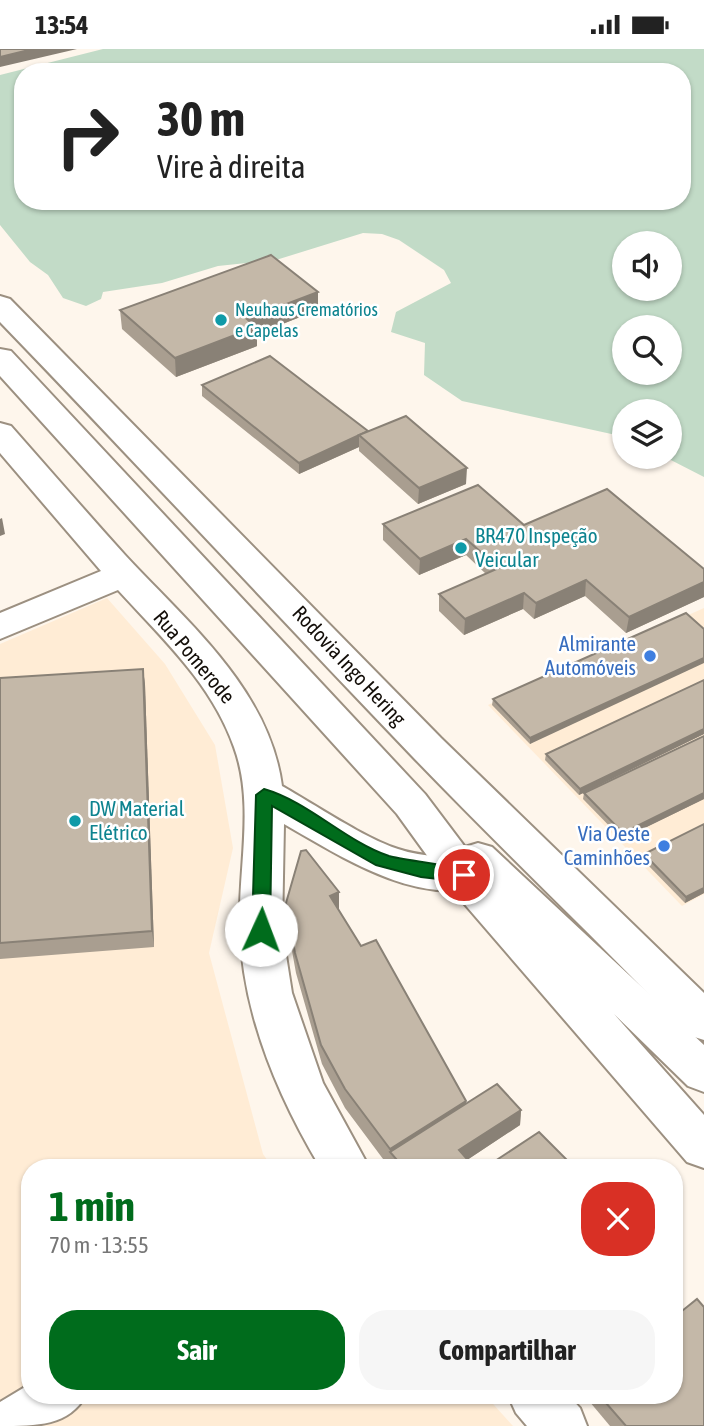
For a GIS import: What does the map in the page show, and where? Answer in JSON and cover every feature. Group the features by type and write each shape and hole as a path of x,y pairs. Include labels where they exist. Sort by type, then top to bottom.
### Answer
{"main road":[{"name":"Rodovia Ingo Hering","path":"0,305 223,533 427,748 625,940 704,1022"},
{"path":"0,358 411,804 464,875 704,1148"},
{"name":"Rua Pomerode","path":"0,433 187,645 239,711 255,751 264,795 261,930 271,1000 293,1074 341,1159"},
{"path":"0,627 124,574"},
{"path":"264,795 382,860 421,870 464,875"},
{"path":"411,804 485,864 704,1073"},
{"path":"9,1426 45,1404"},
{"path":"542,1404 561,1426"}],"shaded area":[{"path":"107,598 165,664 215,745 233,848 209,953 266,1159 21,1159 21,1404 493,1404 513,1426 0,1426 0,644"},
{"name":"Almirante Automóveis","path":"704,608 704,894 682,906 488,705"}],"green space":[{"path":"103,49 704,49 704,477 682,466 682,399 612,399 612,434 462,401 424,375 425,343 391,332 396,312 451,283 444,270 399,240 382,234 363,233 276,260 218,266 162,283 103,292 101,299 86,306 63,298 48,275 30,262 0,225 0,75 14,71 14,210 691,210 691,63 48,63"}],"building":[{"path":"0,49 33,49 0,57"},
{"name":"Neuhaus Crematórios e Capelas","path":"271,255 318,292 247,319 256,327 175,358 120,310"},
{"path":"270,356 368,431 299,463 202,385"},
{"path":"406,416 467,468 419,488 359,435"},
{"path":"478,485 524,525 607,489 704,569 704,582 629,617 586,580 536,603 524,593 465,619 439,594 499,568 466,539 420,559 383,524"},
{"path":"686,613 704,629 704,658 530,738 493,699"},
{"name":"DW Material Elétrico","path":"143,669 152,931 0,943 0,678"},
{"path":"704,680 704,729 580,789 546,754"},
{"path":"704,736 704,793 623,833 584,793"},
{"path":"704,824 704,888 686,897 644,854"},
{"path":"306,850 339,892 330,896 361,946 376,940 466,1101 390,1149 345,1089 321,1045 295,953 286,903 301,851"},
{"path":"497,1084 521,1110 459,1150 467,1159 396,1159 390,1152"},
{"path":"539,1132 566,1159 498,1159"},
{"path":"697,1299 704,1307 704,1426 626,1426 607,1404 683,1404 683,1310"}],"place":[{"name":"Neuhaus Crematórios e Capelas","path":"221,320"},
{"name":"BR470 Inspeção Veicular","path":"461,548"},
{"name":"Almirante Automóveis","path":"650,656"},
{"name":"DW Material Elétrico","path":"75,821"},
{"name":"Via Oeste Caminhões","path":"664,846"}],"route":[{"path":"261,930 264,795 382,860 421,870 464,875"}]}
